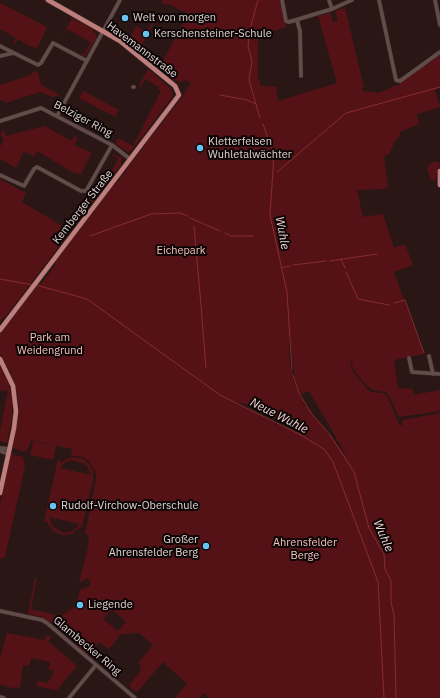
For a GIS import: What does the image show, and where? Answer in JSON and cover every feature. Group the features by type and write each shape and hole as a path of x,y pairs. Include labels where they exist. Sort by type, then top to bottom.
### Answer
{"main road":[{"name":"Havemannstraße","path":"48,0 120,41 175,86 179,94"},
{"name":"Kemberger Straße","path":"0,330 179,94"},
{"path":"440,171 440,185"},
{"path":"0,359 13,386 15,398 15,420 0,493"}],"street":[{"path":"57,116 120,0"},
{"path":"282,0 286,21 289,22 332,9 352,0"},
{"path":"329,0 332,9"},
{"path":"379,0 395,79 398,81 440,52"},
{"path":"435,0 440,25"},
{"path":"297,20 300,31 301,76"},
{"path":"0,46 38,65 53,43 87,62"},
{"path":"0,56 13,53"},
{"name":"Belziger Ring","path":"0,121 41,108 112,145 130,159"},
{"name":"Belziger Ring","path":"0,175 24,186 34,169 37,167 80,191 86,191 112,145"},
{"path":"429,356 433,374"},
{"path":"409,358 412,372 440,374"},
{"path":"1,450 9,451"},
{"name":"Glambecker Ring","path":"0,611 45,622 135,698"},
{"path":"69,698 96,666"},
{"path":"0,697 4,698"}],"green space":[{"path":"163,0 280,0 286,27 259,36 258,39 258,77 261,86 276,87 278,101 337,83 318,16 330,13 333,22 338,21 335,11 345,8 364,88 362,89 363,91 379,93 397,85 398,86 400,85 399,83 440,53 440,88 435,90 440,107 417,114 419,124 400,132 399,137 395,140 390,153 384,157 388,186 383,189 357,190 363,217 383,214 394,248 405,244 413,265 394,272 424,354 394,360 398,388 413,389 413,395 440,390 440,411 399,417 388,394 373,390 367,386 353,369 352,361 351,369 368,390 371,392 383,393 387,396 400,426 402,425 402,420 440,413 440,698 209,698 203,693 199,698 175,698 187,684 163,662 137,692 129,685 141,671 139,662 153,645 139,633 121,634 109,649 99,642 88,656 78,648 79,646 68,636 67,638 67,635 61,631 60,632 61,630 58,628 57,629 57,627 50,621 49,623 42,619 42,617 28,614 35,578 37,578 31,609 61,616 76,606 80,590 90,586 90,581 87,578 79,583 88,547 89,535 85,534 96,473 89,461 83,457 71,455 72,449 31,440 28,449 24,452 13,448 19,409 17,392 10,371 0,354 0,333 37,286 42,283 56,264 55,262 117,181 118,182 191,83 186,80 180,82 175,80 159,68 188,14 169,4 164,5 162,2","holes":["289,332 295,379 300,394 309,391 348,458 304,404 295,385 289,359","233,401 252,406 310,437 278,425","112,609 126,622 118,631 103,619"]},
{"path":"0,3 47,27 37,48 18,39 15,44 13,43 16,38 0,29"},
{"path":"157,13 159,14 141,47 129,40 136,26 147,32"},
{"path":"72,18 91,28 94,30 93,32 98,35 85,56 82,56 82,53 84,54 90,44 89,41 67,29 58,44"},
{"path":"148,69 172,90 173,96 131,151 127,152 116,144 116,141 118,138 133,146 161,91 158,89 159,87 145,79 141,87 139,86"},
{"path":"35,71 38,73 41,85 60,95 53,97 40,92 5,103 4,100 0,101 0,85 28,76"},
{"path":"83,91 119,110 115,117 79,98"},
{"path":"45,126 71,141 75,135 77,140 74,145 90,152 91,154 81,174 74,173 37,151 34,157 24,151 16,168 0,159 0,147 4,139 0,134 4,130 6,136"},
{"path":"110,153 122,158 121,165 9,312 0,321 0,179 26,193 22,202 66,228 80,203 79,201 84,203 100,187 108,173 110,174 118,159"},
{"path":"433,162 439,162 440,164 435,181 431,180 427,168"},
{"path":"0,366 8,382 12,400 12,417 7,443 0,441 0,431 8,391 0,390"},
{"path":"33,441 56,446 53,460 30,455"},
{"path":"13,452 13,455 23,457 25,466 5,557 0,559 0,504 11,453"},
{"path":"75,457 83,459 89,464 93,471 93,480 82,526 72,534 62,535 53,531 47,522 44,522 58,459 60,460 60,463","holes":["71,460 83,463 88,468 91,475 60,468 63,464","49,517 80,524 74,531 63,533 52,526"]},
{"path":"7,633 45,640 47,635 52,637 48,641 77,666 57,690 50,689 36,686 37,681 48,683 50,678 52,679 53,671 49,670 50,662 31,658 29,666 23,665 20,687 13,688 0,685 0,659"}],"waterway":[{"name":"Wuhle","path":"258,0 250,29 248,46 252,61 249,80 260,118"},
{"path":"277,172 346,113 440,87"},
{"path":"220,95 247,100 256,104"},
{"name":"Wuhle","path":"263,124 274,155 270,215 287,292 292,370"},
{"path":"90,236 151,214 180,213 188,216"},
{"path":"190,218 220,231"},
{"path":"194,226 202,317"},
{"path":"225,233 231,236 253,236"},
{"path":"330,261 377,254"},
{"path":"341,259 345,268"},
{"path":"293,265 326,261"},
{"name":"Wuhle","path":"281,268 290,266"},
{"path":"346,272 358,299 389,305"},
{"name":"Neue Wuhle","path":"0,279 33,285"},
{"name":"Neue Wuhle","path":"36,285 87,299 220,395 299,434 324,449 333,462 378,582 384,698"},
{"path":"394,303 405,300 424,353"},
{"path":"202,318 206,368"},
{"name":"Wuhle","path":"293,375 299,393 311,413 330,435 354,472 369,528 384,554 385,569 391,581 391,602 394,615 396,698"}],"place":[{"name":"Welt von morgen","path":"125,18"},
{"name":"Kerschensteiner-Schule","path":"146,34"},
{"name":"Kletterfelsen Wuhletalwächter","path":"200,148"},
{"name":"Rudolf-Virchow-Oberschule","path":"53,506"},
{"name":"Großer Ahrensfelder Berg","path":"206,546"},
{"name":"Liegende","path":"80,605"}],"park label":[{"name":"Eichepark","path":"181,251"},
{"name":"Park am Weidengrund","path":"50,344"},
{"name":"Ahrensfelder Berge","path":"305,549"}]}
